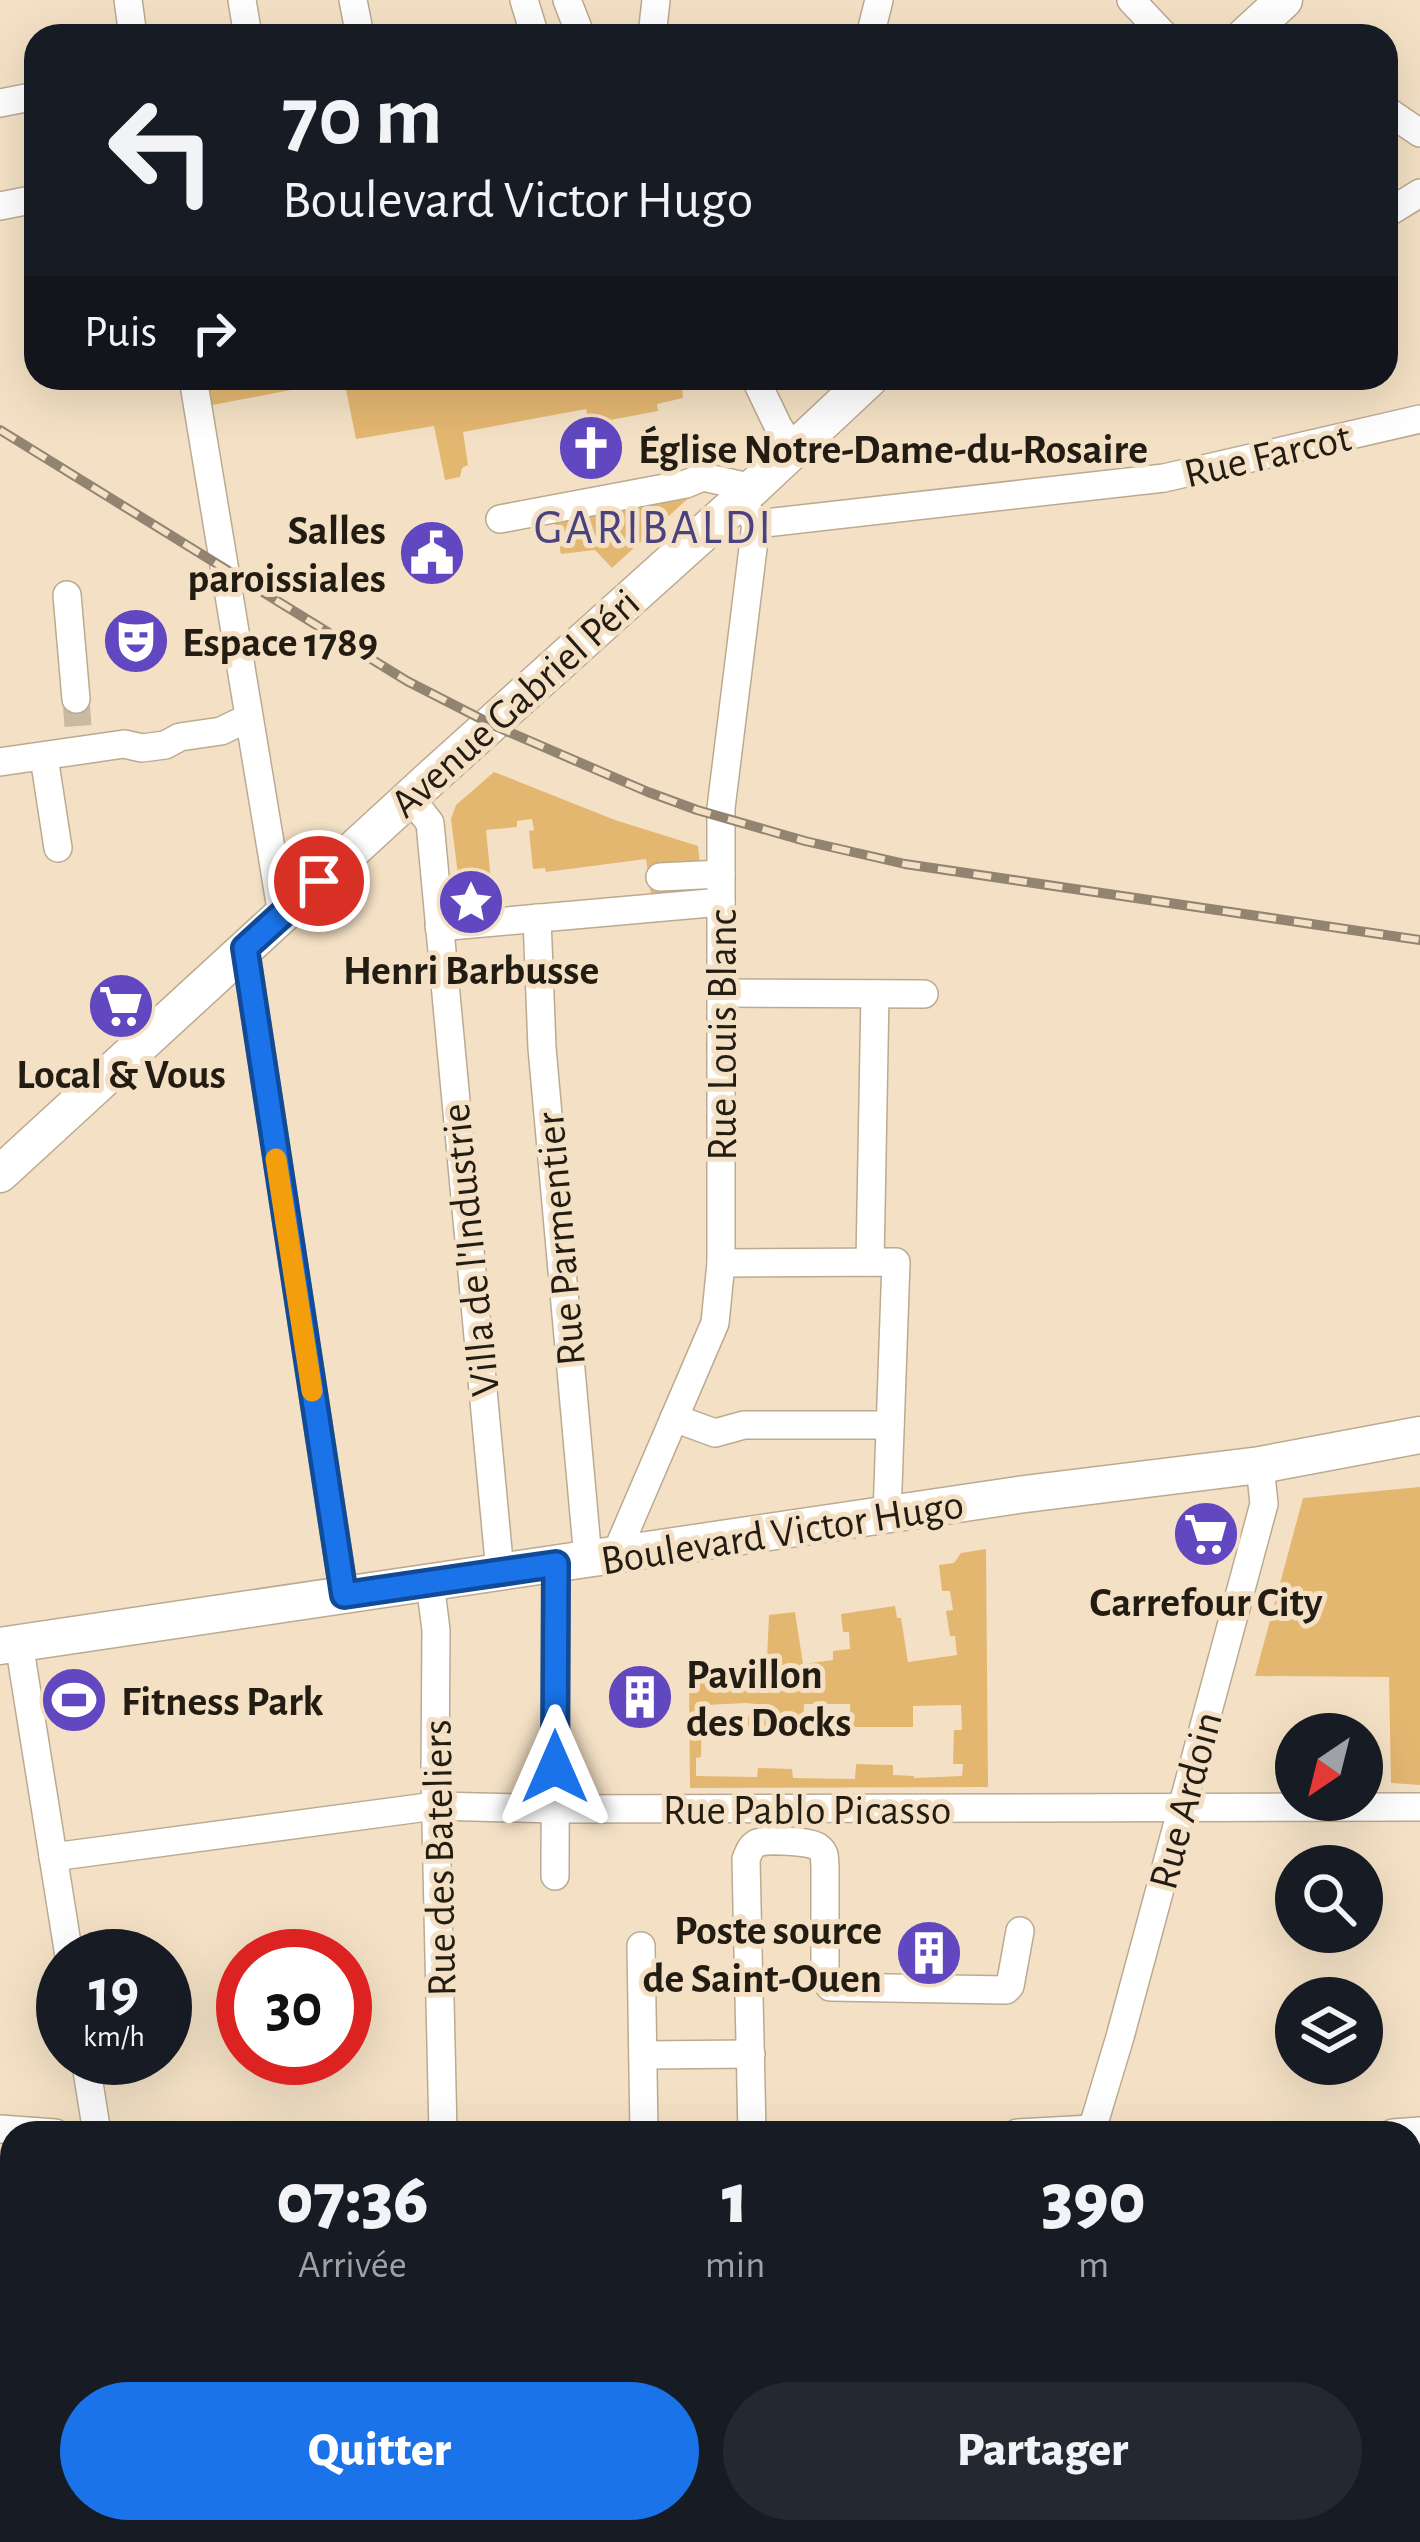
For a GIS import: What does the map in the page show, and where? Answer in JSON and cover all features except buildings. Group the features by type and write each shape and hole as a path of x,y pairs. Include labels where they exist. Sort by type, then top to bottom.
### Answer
{"main road":[{"name":"Avenue Gabriel Péri","path":"0,1174 410,797 750,504 783,433 851,390"},
{"name":"Boulevard Victor Hugo","path":"10,1644 1018,1495 1259,1465 1420,1435"}],"street":[{"path":"1131,0 1154,24"},
{"path":"195,390 281,915"},
{"path":"761,390 783,433"},
{"path":"782,390 783,433"},
{"name":"Rue Farcot","path":"500,519 698,478 750,504 1164,478 1420,419"},
{"name":"Rue Louis Blanc","path":"586,1560 674,1418 716,1323 721,1263 721,808 750,504"},
{"path":"67,595 78,726"},
{"path":"78,726 142,748 221,731 248,718"},
{"path":"0,762 44,757 78,726"},
{"path":"44,757 58,848"},
{"name":"Villa de l'Industrie","path":"410,797 430,823 500,1572"},
{"path":"661,877 721,874"},
{"path":"439,927 721,902"},
{"name":"Rue Parmentier","path":"537,918 542,1048 586,1560 555,1809 555,1876"},
{"path":"245,948 344,1595"},
{"path":"722,993 924,994"},
{"path":"870,1262 874,994"},
{"path":"721,1263 896,1262 886,1515"},
{"path":"674,1418 715,1433 744,1425 890,1425"},
{"name":"Rue Ardoin","path":"1094,2121 1264,1504 1259,1465"},
{"name":"Rue des Bateliers","path":"430,1583 436,1630 442,2121"},
{"path":"10,1644 65,1929"},
{"name":"Rue Pablo Picasso","path":"53,1856 435,1806 1420,1807"},
{"path":"752,2121 746,1859 757,1843 815,1844 825,1857 825,1980 830,1987 1006,1990 1020,1931"},
{"path":"641,1946 644,2121"},
{"path":"643,2055 751,2054"},
{"path":"89,2085 95,2121"}],"shaded area":[{"path":"209,390 291,390 212,405"},
{"path":"346,390 682,390 683,398 657,404 658,411 589,424 586,409 463,432 468,465 460,477 445,480 434,426 356,439"},
{"path":"695,492 612,568 595,550 561,554 554,518"},
{"path":"494,772 615,820 698,846 702,882 693,891 651,895 646,859 546,872 545,868 533,869 532,819 517,821 517,827 486,830 491,880 459,883 451,819 456,805"},
{"path":"1420,1487 1420,1785 1391,1783 1389,1677 1255,1676 1303,1498"},
{"path":"986,1549 988,1787 690,1788 689,1681 766,1681 769,1615 795,1612 803,1664 833,1660 833,1651 850,1649 841,1614 895,1606 908,1662 957,1655 946,1611 953,1610 950,1591 942,1591 939,1565 954,1563 961,1553","holes":["756,1704 756,1715 748,1716 748,1726 803,1728 804,1704 850,1704 851,1727 913,1727 913,1706 961,1705 962,1730 954,1730 953,1764 963,1764 962,1776 914,1778 893,1775 893,1765 856,1764 855,1779 793,1778 792,1769 758,1768 757,1777 696,1776 706,1705"]}],"tunnel":[{"path":"76,699 78,726"}],"railway":[{"path":"0,430 407,681 495,726 697,810 905,864 1420,940"}],"slow traffic":[{"path":"276,1159 312,1391"}],"place":[{"name":"Église Notre-Dame-du-Rosaire","path":"591,448"},
{"name":"Salles paroissiales","path":"432,553"},
{"name":"Espace 1789","path":"136,641"},
{"name":"Henri Barbusse","path":"471,902"},
{"name":"Local & Vous","path":"121,1006"},
{"name":"Carrefour City","path":"1206,1534"},
{"name":"Pavillon des Docks","path":"640,1697"},
{"name":"Fitness Park","path":"74,1700"},
{"name":"Poste source de Saint-Ouen","path":"929,1953"}],"district":[{"name":"GARIBALDI","path":"654,526"}],"route":[{"path":"319,881 245,948 344,1595 556,1564 555,1767"}]}
